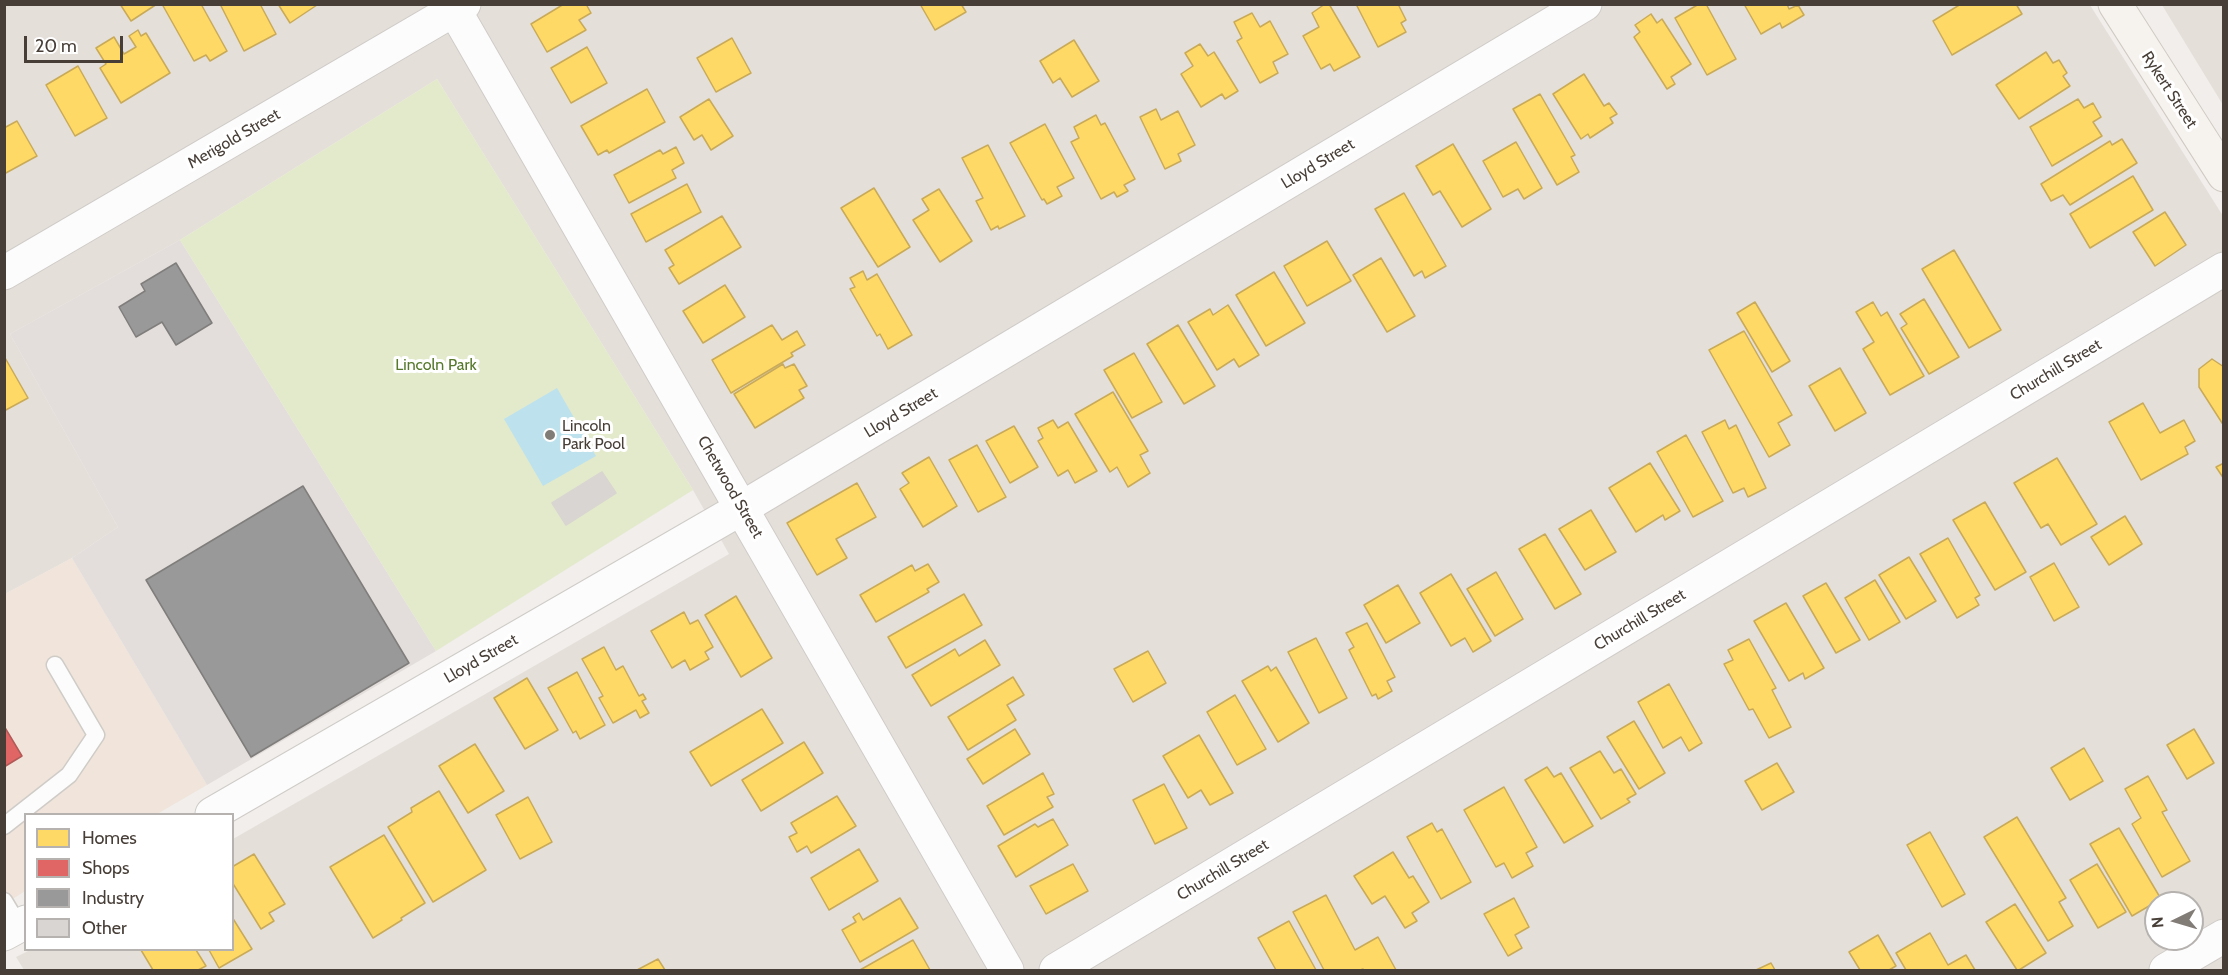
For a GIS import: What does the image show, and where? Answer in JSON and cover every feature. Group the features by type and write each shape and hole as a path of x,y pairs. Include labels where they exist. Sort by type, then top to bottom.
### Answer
{"street":[{"name":"Lloyd Street","path":"214,813 742,508 1585,4"},
{"name":"Rykert Street","path":"2115,4 2223,175"},
{"name":"Chetwood Street","path":"456,6 1007,970"},
{"name":"Merigold Street","path":"4,273 456,6"},
{"name":"Churchill Street","path":"1056,970 2223,269"},
{"path":"2166,970 2215,952"}],"lane":[{"path":"4,826 69,775 96,735 55,665"}],"shaded area":[{"path":"5,5 2090,5 2223,216 2223,970 24,970 16,957 28,951 234,951 234,838 729,554 693,490 437,79 180,240 10,334 118,527 72,558 5,594"},
{"path":"2162,5 2223,5 2223,105"},
{"path":"180,240 436,651 207,785 72,558 118,527 10,334"},
{"path":"72,558 207,785 159,813 24,813 24,892 5,904 5,594"}],"green space":[{"name":"Lincoln Park","path":"437,79 693,490 436,651 180,240"}],"water":[{"path":"557,388 596,456 543,486 504,419"}],"building: Homes":[{"path":"120,4 157,4 131,21"},
{"path":"162,4 201,4 227,51 210,61 206,55 194,61"},
{"path":"220,4 260,4 276,34 244,51"},
{"path":"278,4 316,4 317,5 290,23"},
{"path":"564,4 586,4 591,13 579,20 586,30 547,52 531,24"},
{"path":"920,4 961,4 966,12 935,30"},
{"path":"1325,4 1329,4 1360,57 1334,71 1330,64 1321,69 1303,36 1319,27 1312,13"},
{"path":"1356,4 1398,4 1406,20 1401,23 1406,32 1378,47"},
{"path":"1699,4 1706,4 1736,59 1707,75 1675,18"},
{"path":"1744,4 1787,4 1789,9 1798,5 1804,15 1782,28 1780,23 1761,34"},
{"path":"1961,4 2016,4 2022,14 1952,55 1933,21"},
{"path":"1252,13 1260,27 1270,21 1288,54 1273,62 1278,73 1260,83 1237,41 1242,38 1234,22"},
{"path":"1651,14 1657,23 1662,19 1691,64 1671,77 1675,84 1667,89 1634,37 1640,32 1635,25"},
{"path":"138,30 141,36 146,33 170,73 121,103 100,68 106,64 96,48 114,37 124,54 136,47 129,36"},
{"path":"732,38 751,73 716,92 697,58"},
{"path":"1074,40 1099,81 1072,97 1060,78 1053,83 1040,61"},
{"path":"1200,44 1208,56 1214,52 1238,91 1225,99 1222,94 1201,107 1181,74 1193,66 1185,53"},
{"path":"587,47 607,83 571,103 551,68"},
{"path":"2046,52 2053,63 2059,60 2067,73 2063,76 2070,86 2019,119 1996,85"},
{"path":"78,66 107,118 75,136 46,85"},
{"path":"1584,74 1604,106 1609,103 1617,114 1610,118 1613,123 1590,138 1588,134 1581,139 1553,94"},
{"path":"647,89 665,122 609,153 607,150 598,155 581,126"},
{"path":"1540,94 1575,155 1571,157 1579,172 1557,185 1513,109"},
{"path":"709,99 733,136 711,150 702,135 694,140 680,117"},
{"path":"2078,99 2084,108 2093,103 2101,117 2093,122 2102,136 2052,166 2030,127"},
{"path":"1156,109 1161,120 1178,111 1195,145 1178,154 1181,161 1165,169 1140,117"},
{"path":"1096,115 1101,125 1105,123 1135,179 1124,185 1128,191 1117,197 1114,192 1101,199 1071,142 1079,138 1074,127"},
{"path":"17,121 37,156 4,174 4,128"},
{"path":"1045,124 1074,178 1057,187 1062,196 1047,204 1044,199 1042,200 1010,143"},
{"path":"2122,139 2137,163 2070,205 2063,195 2051,201 2041,184 2110,141 2112,145"},
{"path":"1516,142 1542,188 1524,199 1518,189 1503,197 1483,161"},
{"path":"1453,144 1491,209 1462,227 1440,191 1433,195 1416,166"},
{"path":"988,145 1025,216 999,229 998,226 991,230 976,201 983,198 962,158"},
{"path":"676,147 684,163 672,170 676,178 629,203 614,175 660,150 663,154"},
{"path":"2133,176 2153,210 2090,248 2070,214"},
{"path":"687,184 701,212 646,242 631,214"},
{"path":"874,188 910,247 878,267 841,208"},
{"path":"939,189 972,241 940,262 913,220 929,210 922,199"},
{"path":"1404,193 1446,266 1425,278 1422,271 1414,276 1375,209"},
{"path":"2165,212 2186,245 2155,266 2133,232"},
{"path":"722,216 741,247 679,284 669,268 674,265 665,250"},
{"path":"1327,241 1351,281 1307,306 1284,266"},
{"path":"1954,250 2001,330 1969,348 1922,269"},
{"path":"1381,258 1415,316 1387,332 1353,275"},
{"path":"863,271 867,280 877,274 912,335 888,349 880,334 877,336 850,289 855,287 850,278"},
{"path":"1274,272 1305,323 1266,346 1236,295"},
{"path":"725,285 745,317 703,343 683,311"},
{"path":"1924,299 1959,357 1929,374 1901,328 1907,324 1900,314"},
{"path":"1755,302 1790,361 1772,372 1737,313"},
{"path":"1873,302 1881,316 1887,312 1924,376 1890,395 1863,349 1874,342 1856,312"},
{"path":"1228,305 1259,355 1239,367 1234,359 1217,370 1188,322 1210,309 1213,315"},
{"path":"772,325 782,340 797,331 805,345 791,353 793,356 731,393 712,360"},
{"path":"1178,325 1215,386 1184,404 1147,344"},
{"path":"1744,331 1792,415 1778,423 1790,445 1769,457 1709,350"},
{"path":"1134,353 1162,402 1132,418 1104,370"},
{"path":"4,356 28,398 4,411"},
{"path":"2212,359 2224,367 2224,426 2199,387 2199,369"},
{"path":"783,364 785,368 794,364 807,386 799,390 804,398 755,428 734,394"},
{"path":"1840,368 1866,413 1835,431 1809,386"},
{"path":"1113,392 1148,451 1140,455 1150,473 1128,487 1117,467 1110,472 1075,414"},
{"path":"2143,403 2160,433 2184,420 2195,441 2185,447 2188,454 2141,480 2109,422"},
{"path":"1053,420 1058,428 1068,422 1097,471 1075,483 1068,470 1058,476 1038,441 1043,438 1038,428"},
{"path":"1725,420 1729,429 1736,425 1766,488 1748,497 1744,488 1733,493 1702,432"},
{"path":"1014,426 1038,467 1010,483 986,441"},
{"path":"1686,435 1723,501 1693,517 1657,452"},
{"path":"977,445 1006,497 978,512 949,460"},
{"path":"929,457 957,506 923,527 900,489 909,483 902,473"},
{"path":"2057,458 2097,524 2061,545 2048,524 2041,528 2014,483"},
{"path":"1650,463 1680,511 1665,520 1663,515 1636,532 1609,488"},
{"path":"2224,463 2224,479 2216,467"},
{"path":"857,483 876,517 836,539 847,558 817,575 787,523"},
{"path":"1985,502 2026,572 1995,590 1953,520"},
{"path":"1591,510 1616,552 1585,570 1559,529"},
{"path":"2125,516 2142,544 2109,565 2091,537"},
{"path":"1545,534 1581,594 1555,609 1519,549"},
{"path":"1948,538 1980,595 1975,598 1979,605 1957,618 1920,554"},
{"path":"1909,557 1936,601 1906,619 1879,575"},
{"path":"2054,563 2079,607 2054,621 2030,577"},
{"path":"928,564 939,582 927,589 929,592 876,622 860,595 912,565 915,571"},
{"path":"1496,572 1523,619 1495,636 1467,589"},
{"path":"1451,574 1491,641 1473,652 1465,638 1451,646 1420,593"},
{"path":"1875,580 1900,622 1869,640 1845,598"},
{"path":"1826,583 1860,640 1836,653 1803,596"},
{"path":"1398,585 1420,623 1386,643 1364,605"},
{"path":"964,594 982,625 906,668 888,637"},
{"path":"736,596 772,658 741,677 705,615"},
{"path":"1786,603 1824,668 1805,679 1803,673 1789,681 1754,621"},
{"path":"684,612 690,624 698,620 713,647 705,652 709,659 690,670 685,660 672,668 651,631"},
{"path":"1367,623 1395,677 1387,681 1392,691 1378,699 1376,694 1372,696 1349,650 1354,647 1346,633"},
{"path":"1316,638 1347,698 1319,713 1288,652"},
{"path":"1749,639 1776,688 1772,690 1791,727 1769,738 1753,709 1749,710 1724,664 1733,660 1728,650"},
{"path":"985,640 1000,665 931,706 912,675 955,649 959,656"},
{"path":"604,647 616,670 623,666 639,696 643,694 646,699 642,701 649,713 640,718 636,710 613,723 599,698 603,696 582,659"},
{"path":"1148,651 1166,683 1133,702 1114,669"},
{"path":"1268,666 1271,671 1276,667 1309,723 1278,742 1242,681"},
{"path":"577,672 605,725 580,739 576,731 573,733 548,688"},
{"path":"1013,677 1024,695 1007,705 1016,720 968,750 948,717"},
{"path":"527,678 558,730 525,749 494,698"},
{"path":"1669,684 1702,743 1689,751 1681,737 1663,748 1638,702"},
{"path":"1235,695 1266,749 1237,765 1207,712"},
{"path":"762,709 783,743 711,786 690,752"},
{"path":"1634,721 1665,773 1639,789 1607,737"},
{"path":"1015,729 1030,754 983,784 967,759"},
{"path":"2194,729 2214,763 2187,779 2167,745"},
{"path":"1199,735 1233,793 1210,805 1201,790 1188,798 1163,756"},
{"path":"804,742 823,773 761,811 742,780"},
{"path":"475,744 504,791 468,813 439,766"},
{"path":"2084,748 2103,781 2070,800 2051,768"},
{"path":"1600,751 1614,773 1621,769 1636,794 1627,799 1630,802 1601,819 1570,768"},
{"path":"1777,763 1794,792 1762,810 1745,781"},
{"path":"1547,767 1554,777 1561,773 1593,826 1564,843 1525,780"},
{"path":"1043,773 1054,794 1047,797 1053,807 1004,835 987,806"},
{"path":"2148,776 2167,810 2162,812 2190,861 2162,877 2132,824 2141,818 2125,789"},
{"path":"1164,784 1187,828 1155,844 1133,800"},
{"path":"1504,787 1537,847 1526,853 1533,866 1512,878 1504,863 1496,867 1464,810"},
{"path":"439,791 486,870 433,902 388,827 412,812 411,808"},
{"path":"837,796 856,826 811,853 807,846 797,852 789,837 797,833 791,823"},
{"path":"528,797 552,842 520,859 496,815"},
{"path":"2017,817 2066,898 2059,902 2073,926 2048,941 1984,837"},
{"path":"1053,819 1068,845 1016,877 998,846 1035,824 1038,827"},
{"path":"1432,823 1437,832 1442,829 1471,882 1441,899 1407,837"},
{"path":"2119,828 2156,891 2144,891 2144,909 2132,916 2090,844"},
{"path":"1930,832 1965,894 1942,907 1907,845"},
{"path":"384,835 425,903 373,938 330,867"},
{"path":"859,849 878,881 829,910 811,878"},
{"path":"1393,852 1409,878 1413,876 1429,902 1412,913 1417,921 1405,928 1385,896 1372,904 1354,876"},
{"path":"254,854 285,904 269,913 274,921 261,929 234,885 234,866"},
{"path":"1073,864 1088,891 1046,914 1030,886"},
{"path":"2097,864 2126,912 2098,928 2070,880"},
{"path":"1326,895 1355,950 1378,937 1396,970 1324,970 1293,912"},
{"path":"900,898 918,928 860,962 842,930 856,922 853,917 859,913 863,920"},
{"path":"1514,898 1529,927 1515,935 1522,948 1508,956 1484,914"},
{"path":"2015,904 2046,953 2019,970 1986,922"},
{"path":"234,920 252,949 219,968 210,951 234,951"},
{"path":"1289,921 1316,970 1276,970 1258,938"},
{"path":"1930,933 1948,965 1966,955 1975,970 1906,970 1896,953"},
{"path":"1878,935 1896,966 1889,970 1860,970 1849,952"},
{"path":"913,940 930,970 860,970"},
{"path":"142,951 197,951 206,966 198,970 153,970"},
{"path":"658,959 665,970 637,970"},
{"path":"1771,963 1775,970 1756,970"}],"building: Shops":[{"path":"4,726 22,756 4,767"}],"building: Industry":[{"path":"176,263 212,323 176,345 162,322 136,337 119,307 145,291 141,284"},
{"path":"303,486 409,663 251,757 146,580"}],"building: Other":[{"path":"602,472 616,493 566,525 552,503"}],"place":[{"name":"Lincoln Park Pool","path":"550,435"}]}
